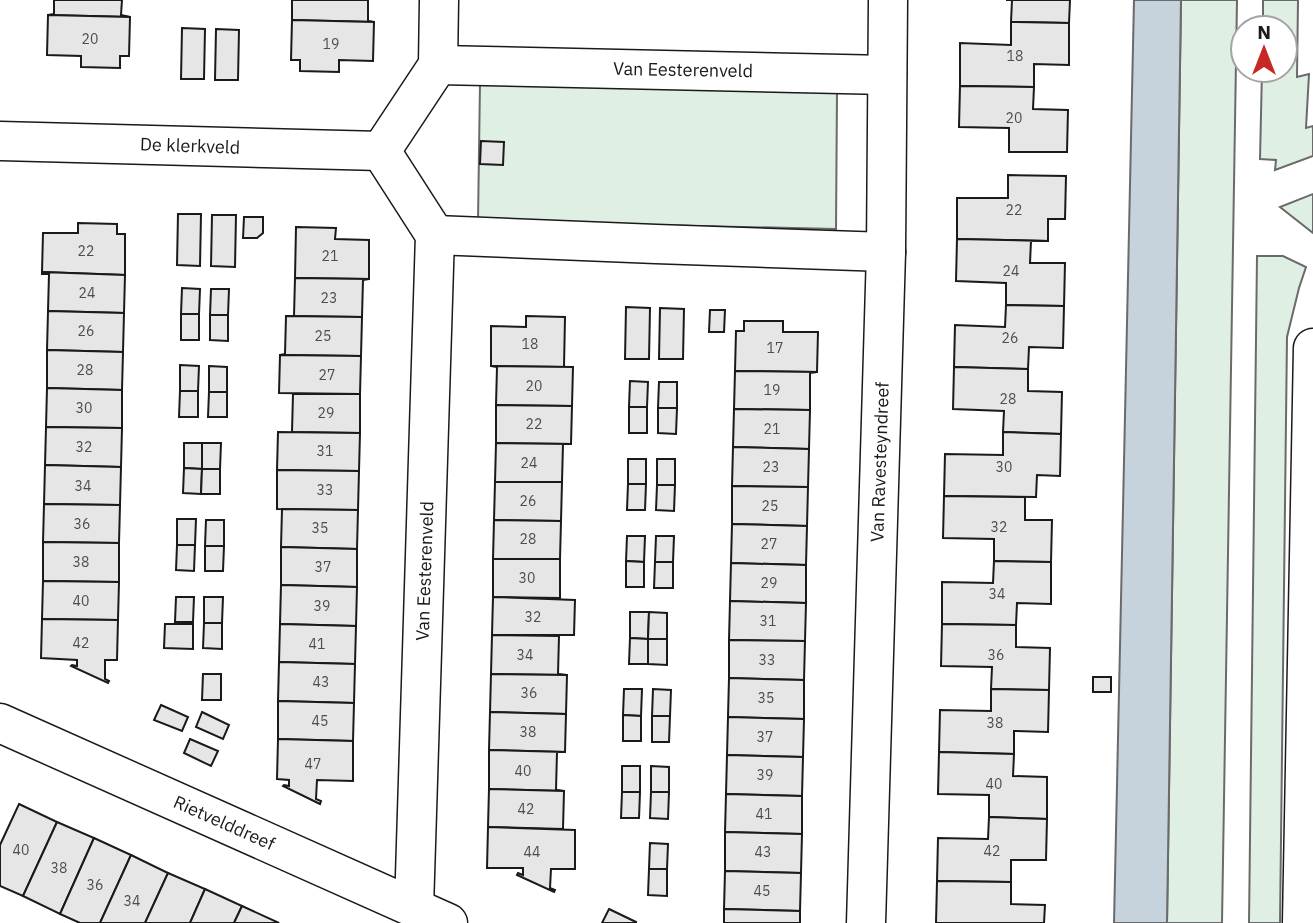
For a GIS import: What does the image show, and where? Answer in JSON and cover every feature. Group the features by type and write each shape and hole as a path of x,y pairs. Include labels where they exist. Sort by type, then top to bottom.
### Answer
{"street":[{"path":"439,0 438,65 381,151 435,235 886,252"},
{"name":"Van Ravesteyndreef","path":"866,923 886,252 888,0"},
{"name":"Van Eesterenveld","path":"438,65 887,75"},
{"name":"De klerkveld","path":"0,141 381,151"},
{"name":"Van Eesterenveld","path":"414,908 435,235"},
{"path":"1303,923 1313,348"},
{"name":"Rietvelddreef","path":"0,723 448,923"}],"green space":[{"path":"1181,0 1237,0 1237,14 1229,14 1229,84 1236,84 1222,923 1167,923"},
{"path":"1263,0 1298,0 1298,14 1263,14"},
{"path":"1309,74 1306,128 1313,126 1313,156 1275,170 1276,160 1260,159 1262,84 1299,84 1299,76"},
{"path":"480,83 837,91 836,229 478,221"},
{"path":"1313,194 1313,233 1280,207"},
{"path":"1257,256 1283,256 1306,267 1287,337 1280,923 1249,923"}],"shaded area":[{"path":"1134,0 1181,0 1167,923 1114,923"}],"building":[{"path":"54,0 122,0 121,15 130,17 48,15 54,14"},
{"path":"292,0 368,0 368,21 374,22 292,20"},
{"path":"1012,0 1070,0 1069,23 1011,22"},
{"path":"48,15 130,17 129,56 120,56 120,68 81,67 81,56 47,55"},
{"path":"292,20 374,22 373,61 339,60 339,72 300,71 300,60 291,60"},
{"path":"1011,22 1069,23 1069,65 1034,64 1034,87 960,86 960,43 1011,45"},
{"path":"182,28 205,29 204,79 181,79"},
{"path":"216,29 239,30 238,80 215,80"},
{"path":"960,86 1034,87 1033,109 1068,110 1067,152 1009,152 1009,128 959,127"},
{"path":"481,141 504,142 503,165 480,164"},
{"path":"1008,175 1066,176 1065,219 1048,219 1048,241 957,239 957,198 1008,198"},
{"path":"178,214 201,214 200,266 177,265"},
{"path":"212,215 236,215 235,267 211,266"},
{"path":"244,217 263,217 263,233 257,238 243,238"},
{"path":"78,223 117,224 117,234 125,234 125,275 42,272 43,233 78,233"},
{"path":"296,227 336,228 335,239 369,240 369,279 295,278"},
{"path":"957,239 1048,241 1031,241 1030,263 1065,263 1064,306 1006,305 1006,283 956,281"},
{"path":"42,272 125,275 124,313 48,311 49,274"},
{"path":"295,278 369,279 363,280 362,317 286,316 294,316"},
{"path":"182,288 200,289 199,314 181,314"},
{"path":"211,289 229,289 228,315 210,315"},
{"path":"1006,305 1064,306 1063,348 1029,347 1028,369 954,367 955,325 1005,327"},
{"path":"626,307 650,308 649,359 625,359"},
{"path":"660,308 684,309 683,359 659,359"},
{"path":"710,310 725,310 724,332 709,332"},
{"path":"48,311 124,313 123,352 47,350"},
{"path":"181,314 199,314 199,340 181,340"},
{"path":"210,315 228,315 228,341 210,340"},
{"path":"286,316 362,317 361,356 280,355 285,354"},
{"path":"526,316 565,317 564,367 491,366 491,326 526,327"},
{"path":"744,321 783,321 783,332 818,332 817,372 735,371 736,331 744,331"},
{"path":"47,350 123,352 122,390 47,388"},
{"path":"280,355 361,356 360,394 279,393"},
{"path":"180,365 199,366 198,391 180,391"},
{"path":"209,366 227,367 227,392 209,392"},
{"path":"491,366 573,367 572,406 496,405 497,367"},
{"path":"954,367 1028,369 1028,391 1062,392 1061,434 1003,432 1004,411 953,409"},
{"path":"735,371 817,372 810,373 810,410 734,409"},
{"path":"630,381 648,382 647,407 629,407"},
{"path":"659,382 677,382 677,408 658,408"},
{"path":"47,388 122,390 122,428 46,427"},
{"path":"180,391 198,391 198,417 179,417"},
{"path":"209,392 227,392 227,417 208,417"},
{"path":"293,394 360,394 360,433 292,432"},
{"path":"496,405 572,406 571,444 496,443"},
{"path":"629,407 647,407 647,433 629,433"},
{"path":"658,408 677,408 676,434 658,433"},
{"path":"734,409 810,410 809,449 733,447"},
{"path":"46,427 122,428 121,467 45,465"},
{"path":"278,432 360,433 359,471 277,470"},
{"path":"1003,432 1061,434 1060,476 1037,475 1036,497 944,496 945,454 1003,455"},
{"path":"184,443 202,443 202,469 184,468"},
{"path":"202,443 221,443 220,469 202,469"},
{"path":"496,443 571,444 563,444 562,482 495,482"},
{"path":"733,447 809,449 808,487 732,486"},
{"path":"628,459 646,459 646,484 628,484"},
{"path":"657,459 675,459 675,485 657,485"},
{"path":"45,465 121,467 120,505 44,504"},
{"path":"184,468 202,469 201,494 183,493"},
{"path":"202,469 220,469 220,494 201,494"},
{"path":"277,470 359,471 358,510 277,509"},
{"path":"495,482 562,482 561,521 494,520"},
{"path":"628,484 646,484 645,510 627,510"},
{"path":"657,485 675,485 674,511 656,510"},
{"path":"732,486 808,487 807,526 732,524"},
{"path":"944,496 1025,497 1025,520 1052,520 1051,562 994,561 994,539 943,538"},
{"path":"44,504 120,505 119,543 43,542"},
{"path":"282,509 358,510 357,549 281,547"},
{"path":"177,519 196,519 195,545 177,545"},
{"path":"206,520 224,520 224,546 205,546"},
{"path":"494,520 561,521 560,559 493,559"},
{"path":"732,524 807,526 806,565 731,563"},
{"path":"627,536 645,536 644,562 626,561"},
{"path":"656,536 674,536 673,562 655,562"},
{"path":"43,542 119,543 119,582 43,581"},
{"path":"177,545 195,545 194,571 176,570"},
{"path":"205,546 224,546 223,571 205,571"},
{"path":"281,547 357,549 357,587 281,585"},
{"path":"493,559 560,559 560,598 493,597"},
{"path":"626,561 644,562 644,587 626,587"},
{"path":"994,561 1051,562 1051,604 1017,603 1016,625 942,624 942,582 993,583"},
{"path":"655,562 673,562 673,588 654,588"},
{"path":"731,563 806,565 806,603 730,601"},
{"path":"43,581 119,582 118,620 42,619"},
{"path":"281,585 357,587 356,626 280,624"},
{"path":"176,597 194,597 193,622 175,622"},
{"path":"204,597 223,597 222,623 204,623"},
{"path":"493,597 575,600 574,635 492,635"},
{"path":"730,601 806,603 805,641 729,640"},
{"path":"630,612 649,612 648,639 630,638"},
{"path":"649,612 667,613 667,639 648,639"},
{"path":"42,619 118,620 117,660 105,660 105,679 108,683 71,666 77,666 77,660 41,658"},
{"path":"204,623 222,623 222,649 203,648"},
{"path":"165,624 193,624 193,649 164,648"},
{"path":"280,624 356,626 355,664 279,662"},
{"path":"942,624 1016,625 1016,647 1050,648 1049,690 991,689 992,667 941,666"},
{"path":"492,635 559,636 558,674 567,675 491,674"},
{"path":"630,638 648,639 648,664 629,664"},
{"path":"648,639 667,639 667,665 648,664"},
{"path":"729,640 805,641 804,680 729,678"},
{"path":"279,662 355,664 354,703 278,701"},
{"path":"203,674 221,674 221,700 202,700"},
{"path":"491,674 567,675 566,714 490,712"},
{"path":"1093,677 1111,677 1111,692 1093,692"},
{"path":"729,678 804,680 804,719 728,717"},
{"path":"624,689 642,689 641,716 623,715"},
{"path":"653,689 671,690 670,716 652,716"},
{"path":"991,689 1049,690 1048,732 1014,731 1014,754 939,752 940,710 991,711"},
{"path":"278,701 354,703 353,741 278,739"},
{"path":"161,705 188,717 182,731 154,720"},
{"path":"202,712 229,725 223,739 196,727"},
{"path":"490,712 566,714 565,752 489,750"},
{"path":"623,715 641,716 641,741 623,741"},
{"path":"652,716 670,716 669,742 652,742"},
{"path":"728,717 804,719 803,757 727,755"},
{"path":"190,739 218,751 211,766 184,753"},
{"path":"278,739 353,741 353,781 317,780 316,799 321,801 320,804 283,786 289,786 289,780 277,779"},
{"path":"489,750 565,752 557,752 556,790 564,791 489,789"},
{"path":"939,752 1014,754 1013,776 1047,777 1047,819 989,817 989,795 938,794"},
{"path":"727,755 803,757 802,796 726,794"},
{"path":"622,766 640,766 640,792 622,792"},
{"path":"651,766 669,767 669,792 651,792"},
{"path":"489,789 564,791 563,829 488,827"},
{"path":"622,792 640,792 639,818 621,818"},
{"path":"651,792 669,792 668,819 650,818"},
{"path":"726,794 802,796 802,834 725,832"},
{"path":"19,804 57,822 23,896 0,886 0,845"},
{"path":"989,817 1047,819 1046,860 1011,860 1011,882 937,881 938,838 988,839"},
{"path":"57,822 94,838 60,914 23,896"},
{"path":"488,827 575,830 575,869 551,869 550,888 555,890 554,892 517,875 523,875 523,868 487,868"},
{"path":"725,832 802,834 801,873 725,871"},
{"path":"94,838 131,855 100,923 80,923 60,914"},
{"path":"650,843 668,844 667,869 649,869"},
{"path":"131,855 168,873 145,923 100,923"},
{"path":"649,869 667,869 667,896 648,895"},
{"path":"725,871 801,873 800,911 724,909"},
{"path":"168,873 205,889 190,923 145,923"},
{"path":"937,881 1011,882 1011,904 1045,905 1044,923 936,923"},
{"path":"205,889 242,906 234,923 190,923"},
{"path":"242,906 279,923 234,923"},
{"path":"609,909 636,922 636,923 602,923"},
{"path":"724,909 800,911 800,923 724,923"}]}
